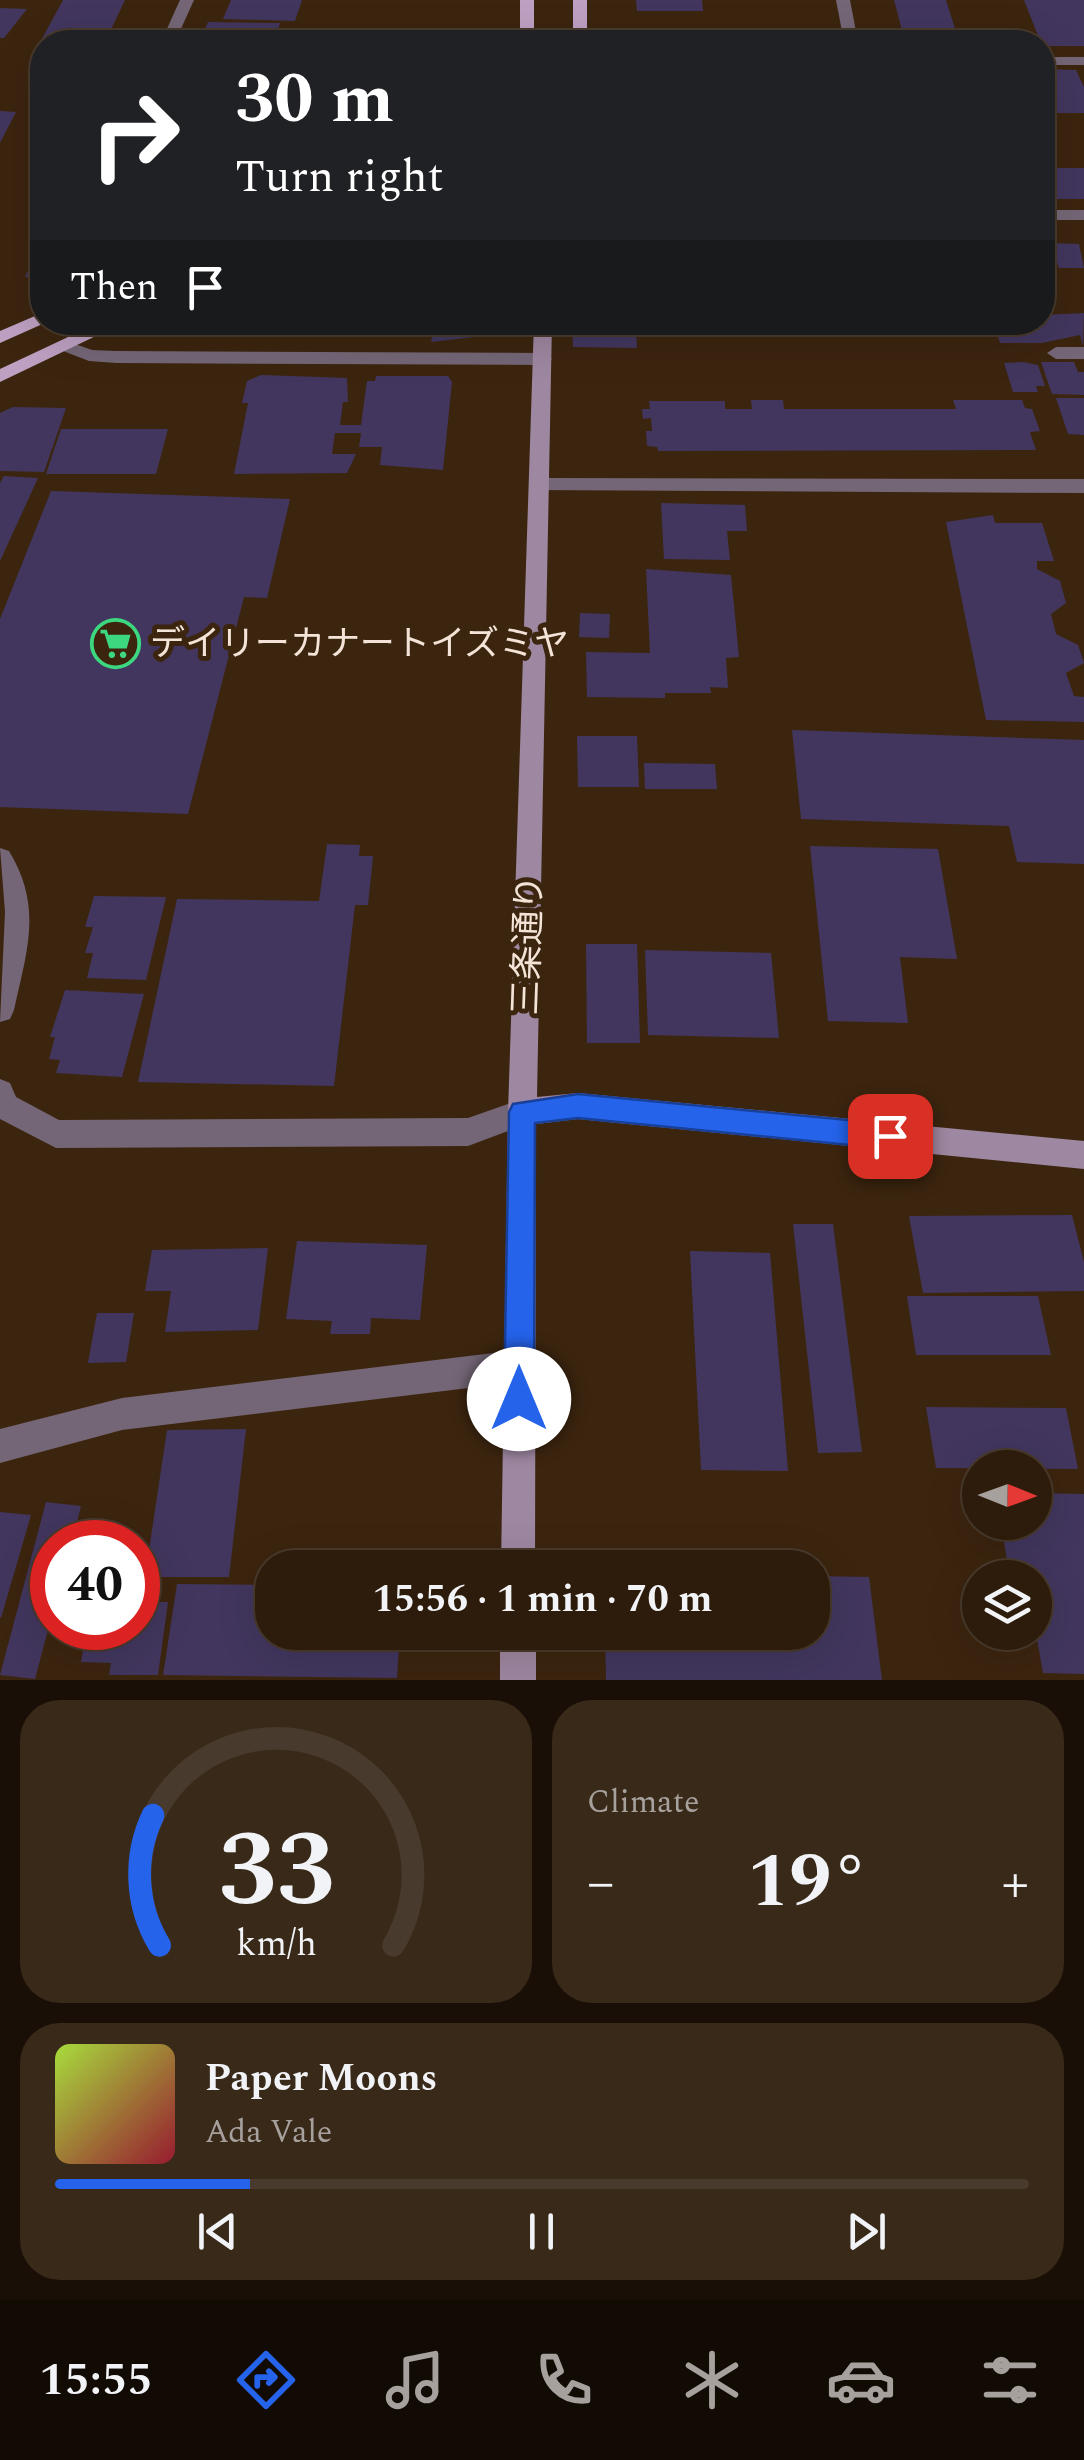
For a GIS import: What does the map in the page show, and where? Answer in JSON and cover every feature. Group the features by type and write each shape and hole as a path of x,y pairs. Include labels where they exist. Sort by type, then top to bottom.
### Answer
{"main road":[{"path":"527,30 528,0"},
{"path":"580,0 580,30"},
{"path":"0,338 30,324"},
{"path":"0,376 87,335"}],"street":[{"path":"173,30 187,0"},
{"path":"843,0 849,30"},
{"path":"1055,60 1084,61"},
{"path":"1055,216 1084,215"},
{"name":"三条通り","path":"518,1550 522,1112 543,335"},
{"path":"64,345 90,355 116,357 543,359"},
{"path":"1056,353 1084,352"},
{"path":"540,485 1084,486"},
{"path":"0,858 15,878 18,920 0,1010"},
{"path":"0,1092 4,1106 56,1134 468,1132 522,1112 578,1106 1084,1155"},
{"path":"0,1446 122,1414 519,1366"},
{"path":"518,1650 518,1680"}],"building":[{"path":"63,0 125,0 111,30 47,30"},
{"path":"231,0 302,0 295,21 223,19"},
{"path":"636,0 702,0 703,11 637,11"},
{"path":"894,0 946,0 955,30 902,30"},
{"path":"1024,0 1084,0 1084,46 1055,46 1055,30 1036,30"},
{"path":"0,8 27,9 4,38 0,38"},
{"path":"208,22 280,23 278,30 205,30"},
{"path":"334,28 478,29 478,30"},
{"path":"1055,69 1076,70 1084,87 1084,113 1055,113"},
{"path":"0,111 16,112 0,143"},
{"path":"1055,168 1084,168 1084,199 1055,199"},
{"path":"1055,243 1079,244 1084,268 1059,268"},
{"path":"1084,313 1083,346 1080,335 1042,343 1000,343 997,335 1055,335 1055,314"},
{"path":"492,335 431,342 432,337 407,337"},
{"path":"573,335 636,335 637,348 573,347"},
{"path":"1041,362 1074,362 1078,372 1084,372 1084,395 1052,394"},
{"path":"1004,363 1038,365 1045,386 1036,386 1038,392 1013,392"},
{"path":"261,375 347,378 348,402 343,402 340,425 361,425 367,381 375,381 376,376 448,376 452,382 443,470 380,465 382,447 359,447 361,433 335,433 332,454 356,454 347,473 234,474 248,403 242,403 247,381"},
{"path":"1056,398 1084,398 1084,435 1068,434"},
{"path":"751,400 783,400 784,409 956,409 953,400 1022,400 1025,408 1032,409 1040,431 1030,432 1036,450 658,451 657,447 647,446 646,431 652,431 651,418 643,419 642,409 650,409 649,401 725,401 725,409 752,409"},
{"path":"13,407 66,408 44,472 0,471 0,413"},
{"path":"61,429 168,429 156,474 46,474"},
{"path":"4,476 38,478 0,561 0,483"},
{"path":"51,491 290,499 267,598 244,597 188,814 0,807 0,619"},
{"path":"661,503 745,505 747,531 727,531 730,560 664,559"},
{"path":"993,515 995,523 1042,523 1054,561 1037,561 1037,569 1060,581 1066,603 1051,614 1056,634 1078,645 1084,663 1066,673 1074,696 1084,697 1084,722 986,720 946,522"},
{"path":"646,569 731,575 739,657 726,658 728,688 710,687 711,693 665,693 665,698 587,697 586,652 650,653"},
{"path":"580,613 610,614 609,638 579,637"},
{"path":"792,730 1084,740 1084,864 1017,862 1009,826 801,819"},
{"path":"577,736 637,736 639,787 578,787"},
{"path":"644,763 715,764 717,789 645,789"},
{"path":"327,844 360,845 359,856 373,856 368,905 355,905 334,1086 138,1082 177,899 319,901"},
{"path":"810,846 938,849 957,959 900,957 908,1023 828,1021"},
{"path":"94,896 166,897 146,980 87,978 93,953 85,953 93,927 85,927"},
{"path":"586,944 637,944 640,1043 587,1043"},
{"path":"645,950 771,953 779,1038 648,1035"},
{"path":"65,990 144,994 122,1077 56,1073 60,1060 49,1059 55,1037 50,1037"},
{"path":"1072,1215 1084,1262 1084,1291 923,1293 909,1216"},
{"path":"793,1224 833,1224 862,1452 818,1453"},
{"path":"297,1241 427,1245 420,1320 371,1318 370,1334 330,1334 332,1321 286,1319"},
{"path":"268,1248 258,1330 165,1332 171,1291 145,1291 152,1250"},
{"path":"690,1251 770,1253 788,1471 701,1470"},
{"path":"907,1296 1038,1296 1051,1355 916,1355"},
{"path":"97,1313 134,1313 126,1362 88,1363"},
{"path":"926,1407 1066,1408 1078,1469 1052,1469 1052,1450 962,1450 962,1468 936,1468"},
{"path":"246,1429 229,1577 160,1577 160,1520 154,1520 167,1430"},
{"path":"1052,1493 1084,1494 1084,1674 1043,1673 1039,1650 1052,1650 1052,1560 1007,1560 1004,1540 1052,1540"},
{"path":"46,1502 81,1506 78,1520 41,1520"},
{"path":"0,1512 31,1515 1,1618 0,1617"},
{"path":"30,1562 30,1650 43,1650 35,1679 0,1675"},
{"path":"830,1576 869,1577 882,1680 606,1680 605,1650 830,1650"},
{"path":"177,1584 255,1585 255,1650 399,1650 397,1678 163,1675"},
{"path":"160,1602 168,1602 158,1675 109,1675 111,1663 81,1662 83,1650 160,1650"}],"place":[{"name":"デイリーカナートイズミヤ","path":"115,643"}],"route":[{"path":"519,1399 522,1112 578,1106 890,1136"}]}
